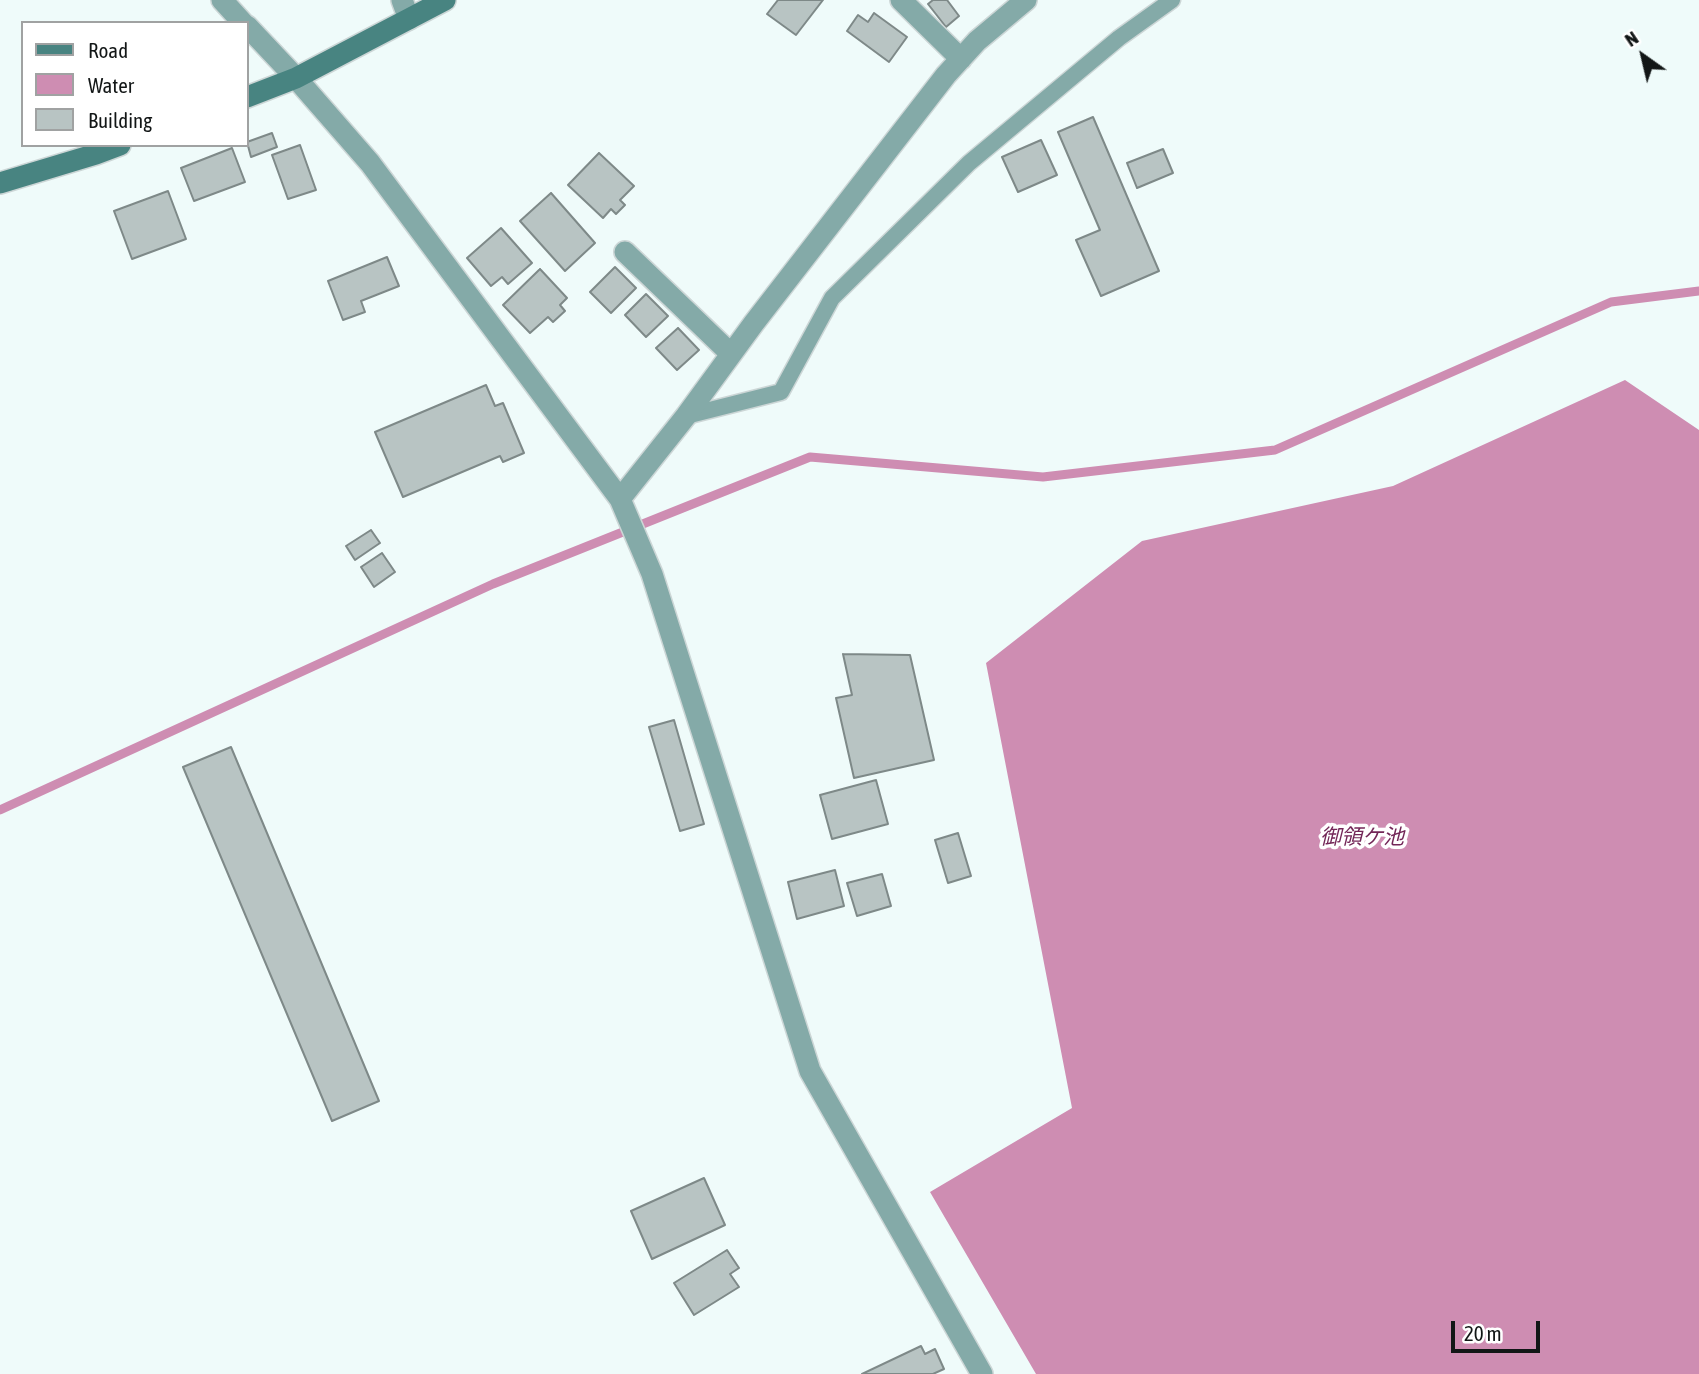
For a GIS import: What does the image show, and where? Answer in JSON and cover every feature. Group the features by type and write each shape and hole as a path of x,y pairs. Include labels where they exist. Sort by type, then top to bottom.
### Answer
{"street":[{"path":"222,0 242,21"},
{"path":"248,97 296,78 405,9 445,0"},
{"path":"901,0 961,59"},
{"path":"621,499 938,86 977,41 1026,0"},
{"path":"248,27 370,163 621,499 652,574 810,1071 982,1374"},
{"path":"0,183 115,147"},
{"path":"625,253 731,354"}],"lane":[{"path":"686,416 781,392 832,298 969,163 1119,38 1172,0"}],"water":[{"name":"御領ケ池","path":"1625,380 1699,430 1699,1374 1036,1374 930,1192 1072,1108 986,663 1142,541 1393,486"}],"building":[{"path":"778,0 823,0 796,35 767,14"},
{"path":"933,0 947,0 959,16 946,27 928,4"},
{"path":"874,13 907,37 889,62 847,31 858,15 868,22"},
{"path":"1093,117 1159,271 1101,296 1076,240 1100,230 1058,132"},
{"path":"272,133 277,147 251,157 248,142"},
{"path":"1041,140 1057,175 1018,192 1002,157"},
{"path":"300,145 316,190 288,199 272,155"},
{"path":"232,148 245,182 194,201 181,168"},
{"path":"1163,149 1173,173 1137,188 1127,163"},
{"path":"599,153 634,186 620,200 625,205 616,214 611,209 603,218 568,185"},
{"path":"168,191 186,239 132,259 114,211"},
{"path":"551,193 595,243 565,271 520,221"},
{"path":"501,228 532,263 508,284 502,277 491,286 467,258"},
{"path":"387,257 399,286 361,301 365,312 343,320 328,281"},
{"path":"615,267 636,288 611,313 590,292"},
{"path":"540,269 567,298 560,305 565,311 553,322 548,317 530,333 503,305"},
{"path":"646,294 668,316 646,337 625,315"},
{"path":"678,328 699,350 677,370 656,348"},
{"path":"486,385 495,406 503,403 524,453 503,462 500,456 403,497 375,432"},
{"path":"371,530 380,543 355,560 346,546"},
{"path":"382,553 395,572 374,587 361,567"},
{"path":"843,654 910,655 934,760 854,778 836,698 852,695"},
{"path":"674,720 704,824 680,831 649,727"},
{"path":"231,747 379,1101 332,1121 183,767"},
{"path":"876,780 888,824 832,839 820,795"},
{"path":"958,833 971,876 948,883 935,840"},
{"path":"835,870 844,906 797,919 788,882"},
{"path":"882,874 891,906 857,916 847,883"},
{"path":"704,1178 725,1225 652,1259 631,1211"},
{"path":"727,1250 739,1268 730,1274 739,1287 694,1315 674,1283"},
{"path":"921,1346 925,1354 935,1349 944,1369 933,1374 862,1374"}],"waterway":[{"path":"0,810 493,584 810,457 1043,477 1275,450 1611,302 1699,291"}]}
